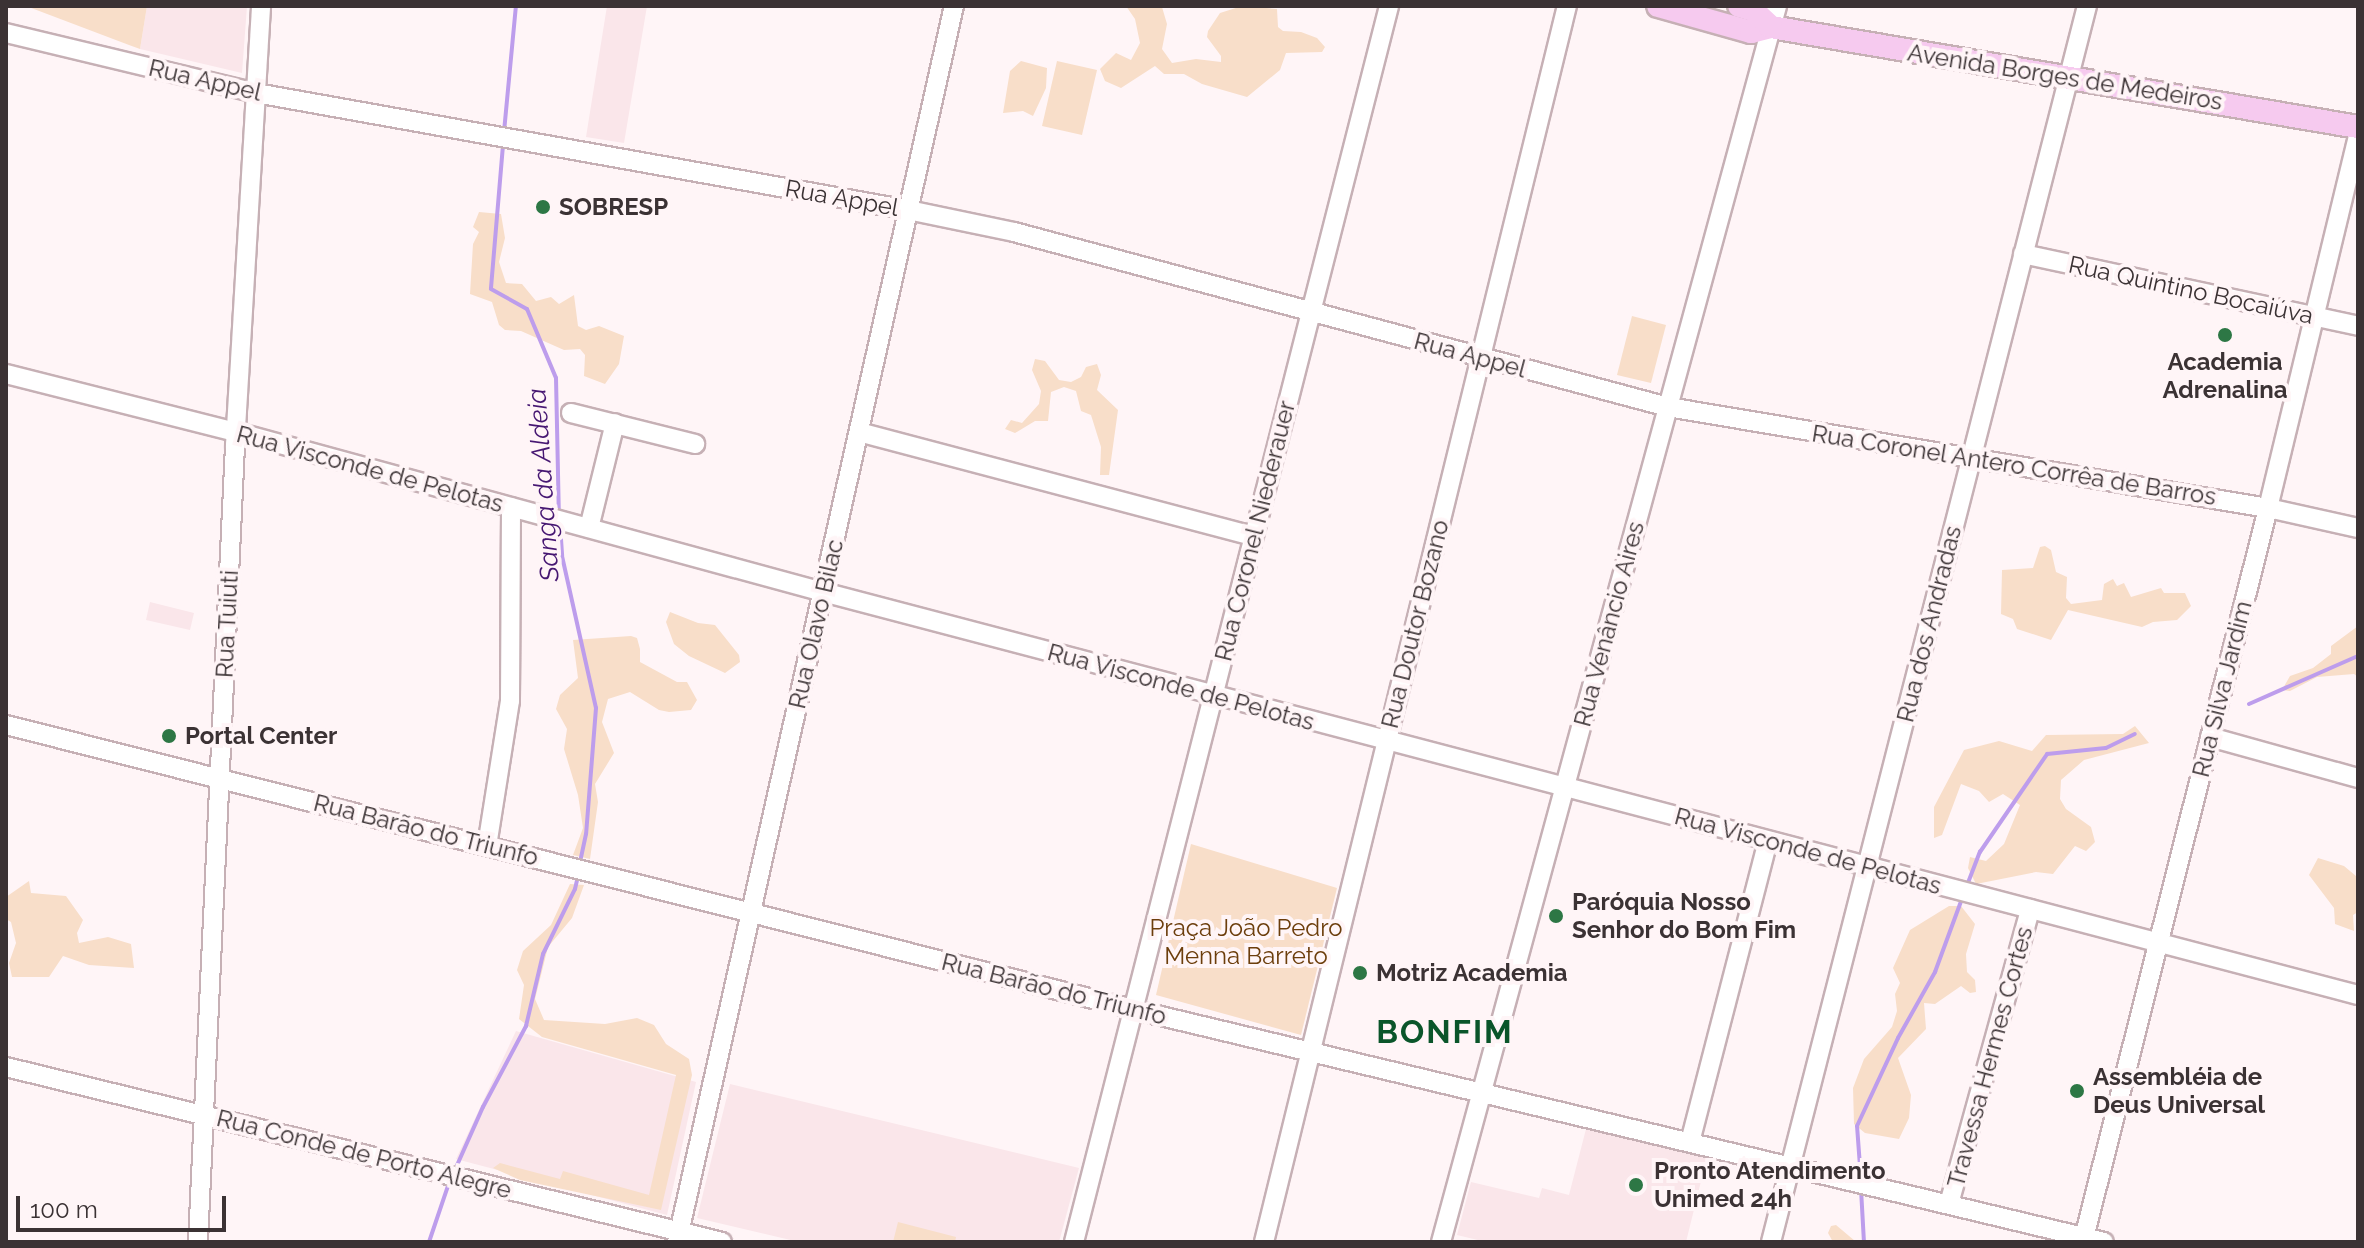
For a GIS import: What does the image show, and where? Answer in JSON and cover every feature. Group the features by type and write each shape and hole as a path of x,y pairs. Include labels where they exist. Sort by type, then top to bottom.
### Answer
{"main road":[{"name":"Avenida Borges de Medeiros","path":"1658,6 1751,32 1774,16"},
{"name":"Avenida Borges de Medeiros","path":"1739,6 2067,79 2358,127"}],"street":[{"name":"Rua Tuiuti","path":"198,1242 236,432 261,6"},
{"name":"Rua Olavo Bilac","path":"678,1237 954,6"},
{"name":"Rua Coronel Niederauer","path":"1074,1242 1389,6"},
{"name":"Rua Doutor Bozano","path":"1264,1242 1567,6"},
{"name":"Rua dos Andradas","path":"1771,1242 2087,6"},
{"name":"Rua Venâncio Aires","path":"1441,1242 1774,16"},
{"name":"Rua Appel","path":"6,33 256,93 908,210 1014,232 1668,407"},
{"name":"Rua Silva Jardim","path":"2083,1240 2268,508 2358,135"},
{"name":"Rua Quintino Bocaiúva","path":"2023,254 2358,326"},
{"name":"Rua Visconde de Pelotas","path":"6,374 236,432 823,592 2358,995"},
{"name":"Rua Coronel Antero Corrêa de Barros","path":"1668,407 2268,508 2358,528"},
{"path":"571,413 695,444"},
{"path":"589,528 615,423"},
{"path":"859,432 1253,536"},
{"path":"487,846 510,701 511,507"},
{"name":"Rua Barão do Triunfo","path":"6,725 1135,1010 1790,1165 2083,1240 2104,1242"},
{"path":"2210,737 2358,778"},
{"path":"1690,1142 1768,841"},
{"name":"Travessa Hermes Cortes","path":"1949,1204 2030,909"},
{"name":"Rua Conde de Porto Alegre","path":"6,1067 678,1237 722,1242"}],"shaded area":[{"path":"147,6 247,6 242,73 140,49"},
{"path":"607,6 647,6 624,143 586,137"},
{"path":"150,602 194,613 190,630 146,620"},
{"path":"516,1031 696,1082 667,1215 456,1159"},
{"path":"730,1084 1079,1168 1059,1242 799,1242 697,1218"},
{"name":"Pronto Atendimento Unimed 24h","path":"1586,1129 1707,1157 1686,1242 1486,1242 1457,1235 1471,1182 1539,1198 1542,1188 1569,1195"}],"green space":[{"path":"26,6 147,6 140,49 129,45"},
{"path":"1126,6 1162,7 1167,24 1162,49 1172,63 1196,59 1221,62 1221,56 1207,37 1208,31 1220,13 1242,6 1277,9 1278,27 1283,31 1301,32 1317,38 1325,47 1322,52 1286,53 1280,70 1247,97 1202,84 1184,74 1164,74 1155,66 1121,88 1105,81 1100,69 1116,53 1131,60 1140,43 1135,19"},
{"path":"1021,61 1047,68 1046,88 1033,116 1023,111 1003,113 1010,71"},
{"path":"1057,61 1097,70 1082,135 1042,126"},
{"path":"479,212 501,214 505,238 499,262 506,283 522,284 536,301 551,297 559,304 574,295 578,326 586,330 599,326 624,336 619,364 605,384 584,376 585,355 580,349 564,350 521,331 505,330 499,325 492,302 470,294 473,244 479,232 473,227"},
{"path":"1632,316 1666,325 1651,383 1617,375"},
{"path":"1035,359 1045,361 1059,380 1071,382 1081,377 1086,367 1097,364 1101,375 1097,390 1118,410 1109,475 1100,475 1101,447 1091,415 1081,411 1076,391 1064,387 1051,392 1048,421 1035,421 1015,433 1005,429 1011,420 1022,423 1039,404 1041,391 1032,370"},
{"path":"2040,547 2051,550 2056,572 2067,577 2066,598 2071,604 2102,600 2104,584 2113,579 2117,586 2124,583 2131,597 2161,588 2164,593 2185,593 2191,606 2177,620 2153,622 2142,627 2068,610 2051,640 2017,629 2013,619 2001,614 2002,570 2033,568"},
{"path":"670,612 698,623 715,625 739,655 740,662 725,673 689,656 674,644 666,622"},
{"path":"2358,626 2358,677 2354,674 2317,677 2290,691 2282,690 2290,676 2313,668 2331,654 2331,646"},
{"path":"637,638 640,662 677,682 687,682 697,700 691,710 669,712 659,710 630,692 608,699 602,722 614,753 595,784 598,802 590,859 573,855 583,828 578,795 564,749 567,729 556,709 560,695 578,678 573,640"},
{"path":"2135,726 2149,743 2084,760 2061,780 2060,799 2066,809 2091,827 2095,842 2086,851 2075,846 2053,874 2036,872 1976,884 1968,868 1970,857 1986,861 2004,844 2020,805 2003,794 1989,802 1979,791 1961,784 1942,835 1934,838 1934,807 1964,750 1999,741 2032,751 2046,735 2123,734"},
{"name":"Praça João Pedro Menna Barreto","path":"1191,844 1337,888 1301,1035 1156,995"},
{"path":"2318,858 2344,866 2356,876 2358,912 2353,915 2354,931 2335,924 2334,908 2309,875"},
{"path":"29,881 31,893 66,896 83,920 77,933 79,943 108,937 131,944 134,968 89,965 63,956 49,977 12,977 9,963 16,943 11,922 6,919 6,897"},
{"path":"570,884 584,885 572,918 548,947 535,999 544,1020 605,1024 637,1018 654,1025 666,1044 689,1059 692,1075 661,1210 520,1180 493,1168 500,1163 560,1179 563,1171 649,1195 676,1075 542,1037 519,1019 524,985 517,970 523,951 551,925"},
{"path":"1949,906 1961,906 1975,924 1966,954 1967,972 1975,980 1976,992 1970,993 1961,986 1935,1004 1924,1003 1926,1029 1898,1058 1911,1095 1909,1118 1899,1139 1865,1133 1854,1124 1853,1088 1864,1059 1892,1027 1897,1011 1895,994 1900,983 1893,968 1910,930"},
{"path":"898,1222 956,1237 955,1242 893,1242"},
{"path":"1836,1225 1859,1242 1833,1242 1828,1233 1831,1226"}],"waterway":[{"name":"Sanga da Aldeia","path":"504,132 516,6"},
{"name":"Sanga da Aldeia","path":"503,145 491,289 527,309 556,378 559,516"},
{"name":"Sanga da Aldeia","path":"560,525 562,556 596,708 586,834 580,863"},
{"path":"2249,704 2358,656"},
{"path":"1966,888 1980,852 2047,754 2106,748 2135,734"},
{"name":"Sanga da Aldeia","path":"454,1172 483,1107 526,1026 543,954 575,889 578,876"},
{"path":"1861,1180 1857,1126 1898,1038 1935,972 1963,896"},
{"name":"Sanga da Aldeia","path":"429,1242 450,1180"},
{"path":"1861,1189 1864,1242"}],"place":[{"name":"SOBRESP","path":"543,207"},
{"name":"Academia Adrenalina","path":"2225,335"},
{"name":"Portal Center","path":"169,736"},
{"name":"Paróquia Nosso Senhor do Bom Fim","path":"1556,916"},
{"name":"Motriz Academia","path":"1360,973"},
{"name":"Assembléia de Deus Universal","path":"2077,1091"},
{"name":"Pronto Atendimento Unimed 24h","path":"1636,1185"}],"district":[{"name":"BONFIM","path":"1445,1032"}]}
